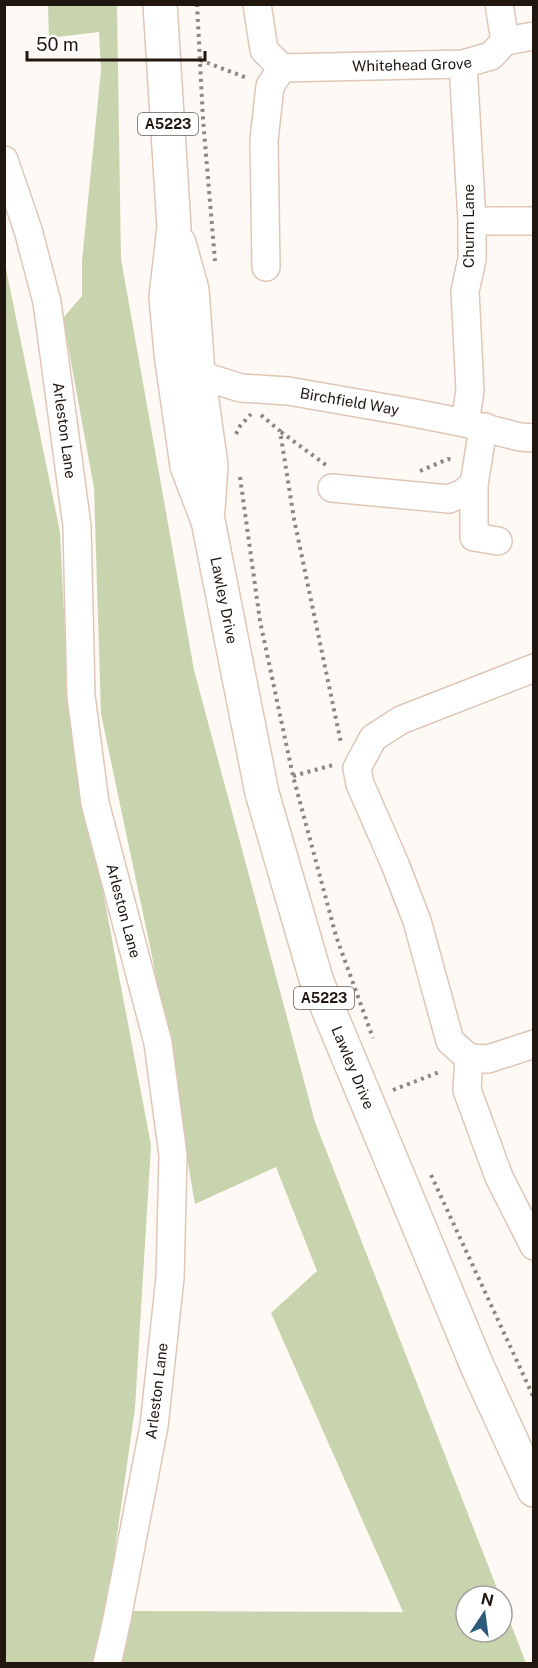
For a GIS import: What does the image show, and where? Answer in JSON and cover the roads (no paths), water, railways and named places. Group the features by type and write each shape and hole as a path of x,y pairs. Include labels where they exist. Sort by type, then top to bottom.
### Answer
{"main road":[{"name":"Lawley Drive","path":"160,4 174,227 166,297 171,354 187,466 208,521 262,793 317,982 478,1368 534,1490"},
{"name":"Lawley Drive","path":"174,227 192,290 198,373 211,465 208,521"}],"street":[{"path":"257,4 264,50 276,77 264,140 266,267"},
{"path":"499,4 505,41"},
{"name":"Whitehead Grove","path":"276,77 464,64 491,56 505,41 534,36"},
{"name":"Churm Lane","path":"464,64 472,221 472,259 465,291 470,391 475,425 474,537 498,541"},
{"name":"Arleston Lane","path":"4,160 28,230 47,302 77,526 81,696 95,803 158,1043 173,1155 170,1278 154,1426 107,1664"},
{"path":"472,221 534,221"},
{"name":"Birchfield Way","path":"171,354 198,373 241,388 288,392 475,425 520,437 534,438"},
{"path":"330,477 449,499 463,493 476,473"},
{"path":"534,668 402,720 373,738 351,765 395,864 417,921 450,1041 469,1058 488,1059 534,1044"},
{"path":"469,1058 467,1090 499,1177 534,1246"}]}
